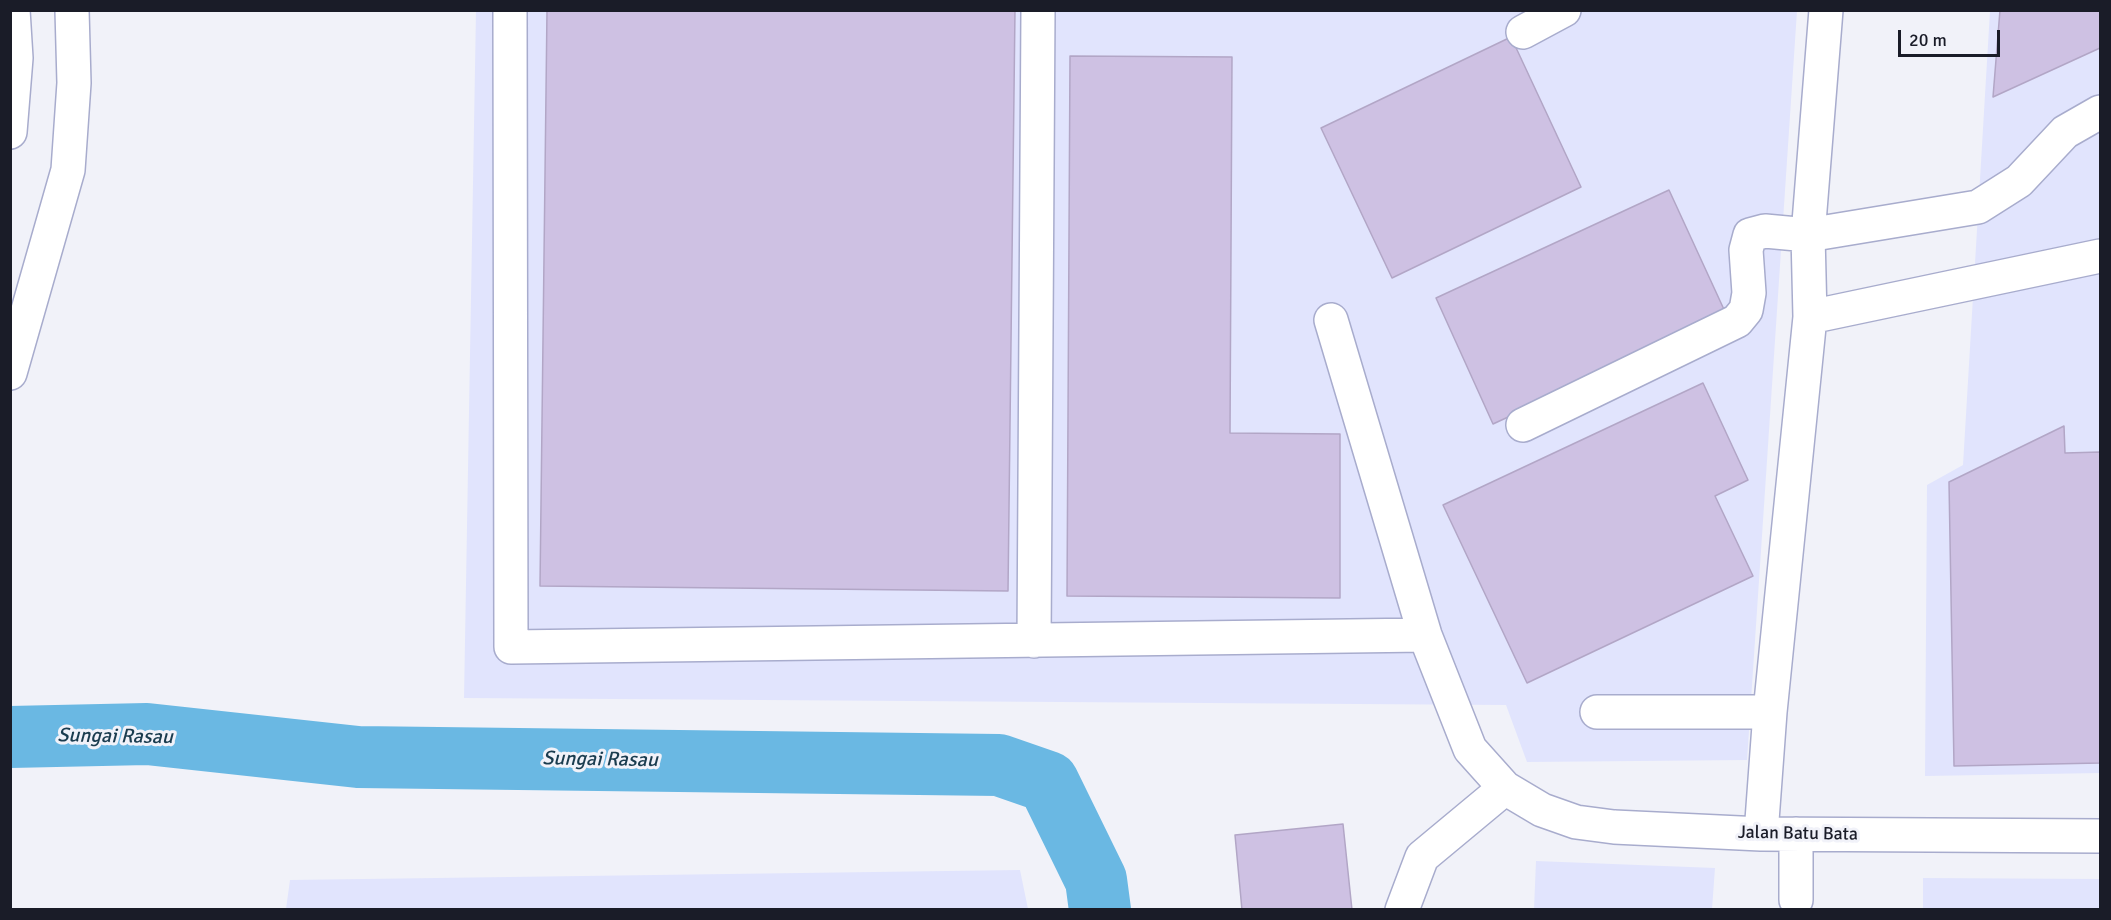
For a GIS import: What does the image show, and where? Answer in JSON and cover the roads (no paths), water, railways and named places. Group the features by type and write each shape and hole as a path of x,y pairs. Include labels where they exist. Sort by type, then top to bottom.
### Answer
{"main road":[{"path":"10,132 16,58 13,10"},
{"path":"10,373 68,170 74,83 72,10"},
{"path":"510,10 511,647 1425,635"},
{"path":"1034,640 1038,10"},
{"path":"1523,32 1564,10"},
{"path":"1761,834 1770,712 1810,317 1808,235 1826,10"},
{"path":"1523,425 1737,321 1746,310 1749,293 1746,250 1750,235 1765,231 1808,235 1977,207 2019,181 2065,132 2100,112"},
{"path":"1810,317 2100,256"},
{"name":"Jalan Batu Bata","path":"1331,320 1425,635 1470,749 1505,788 1542,810 1576,822 1614,827 1761,834 2100,836"},
{"path":"1597,712 1770,712"},
{"path":"1402,909 1422,857 1505,788"},
{"path":"1796,834 1796,900"}],"waterway":[{"name":"Sungai Rasau","path":"10,737 147,734 358,757 999,765 1048,782 1096,880 1100,910"}]}
